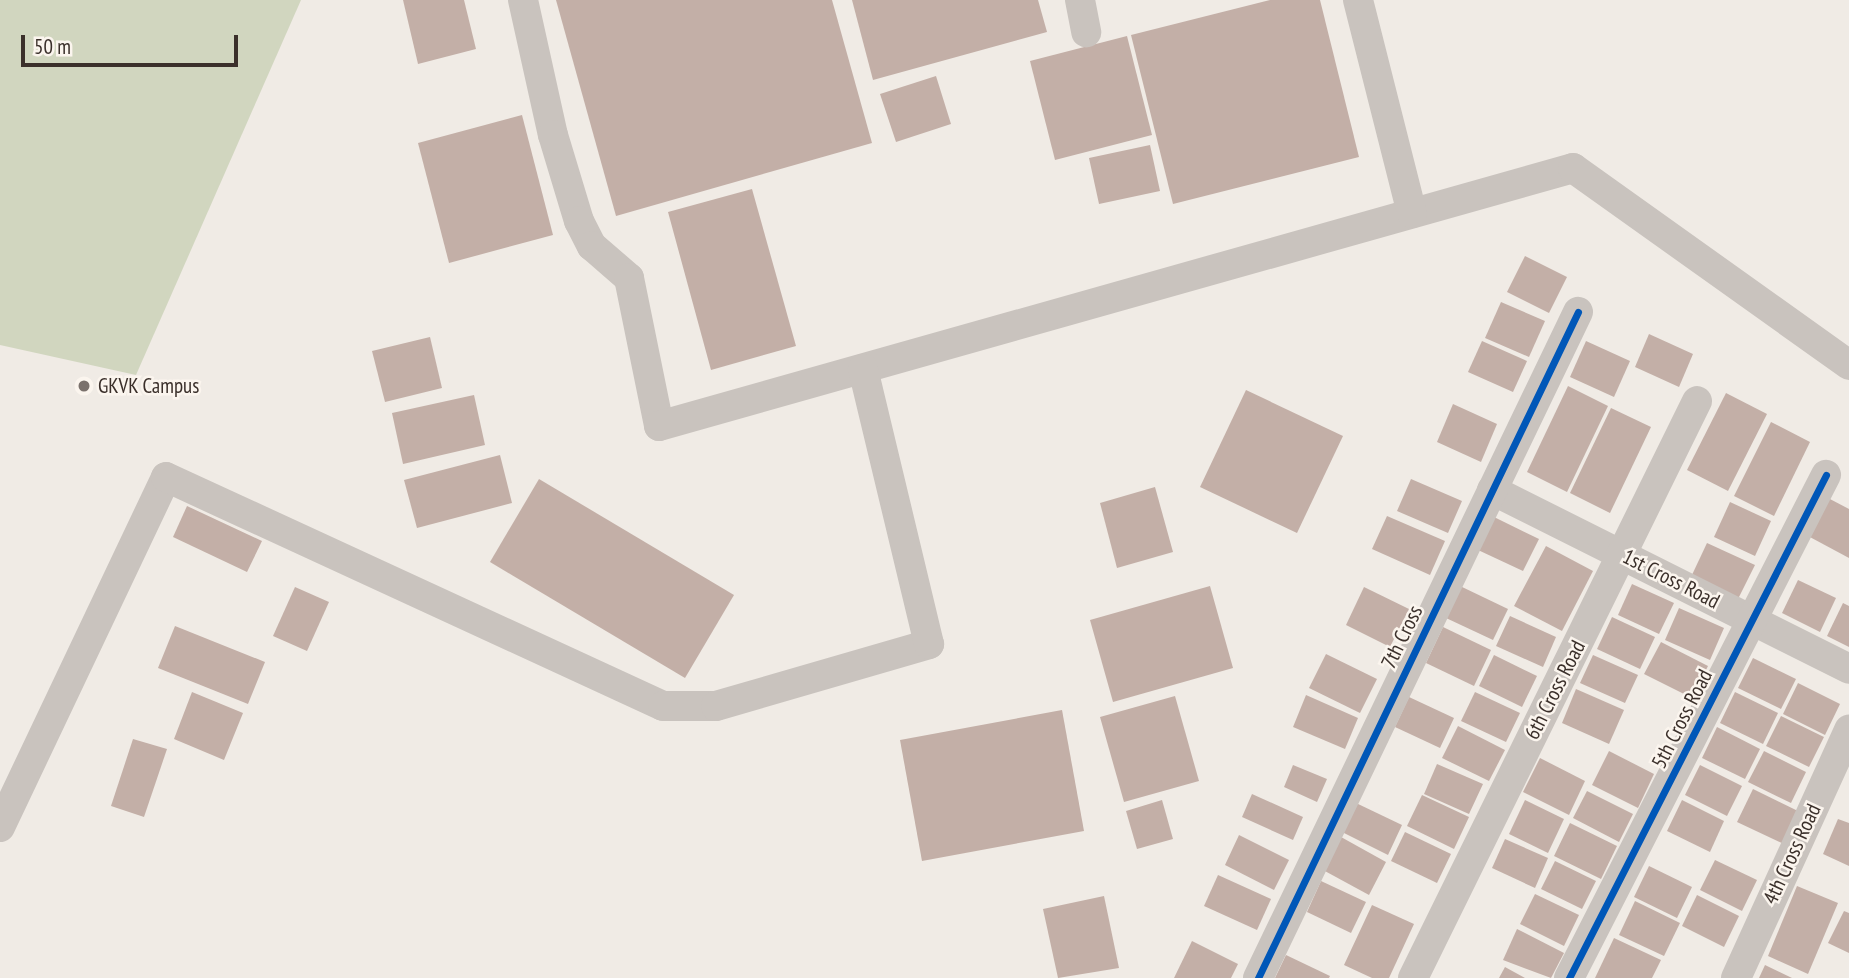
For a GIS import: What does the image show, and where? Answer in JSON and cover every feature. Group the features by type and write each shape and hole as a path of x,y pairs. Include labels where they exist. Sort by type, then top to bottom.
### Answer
{"street":[{"path":"523,0 553,135 579,221 592,246 629,278 659,426 1573,168 1849,365"},
{"path":"1080,0 1086,32"},
{"path":"1358,0 1412,214"},
{"name":"7th Cross","path":"1258,978 1578,312"},
{"path":"0,827 166,477 663,706 716,706 929,644 863,369"},
{"name":"6th Cross Road","path":"1413,978 1697,401"},
{"name":"5th Cross Road","path":"1569,978 1826,475"},
{"name":"1st Cross Road","path":"1492,490 1849,668"},
{"name":"4th Cross Road","path":"1736,978 1849,730"}],"green space":[{"name":"GKVK Campus","path":"0,0 301,0 136,375 0,345"}],"building":[{"path":"403,0 464,0 476,49 418,64"},
{"path":"556,0 832,0 872,143 616,216"},
{"path":"852,0 1038,0 1047,32 873,80"},
{"path":"1270,0 1320,0 1359,157 1173,204 1131,35"},
{"path":"1127,36 1152,135 1055,160 1030,61"},
{"path":"936,76 951,124 896,142 880,94"},
{"path":"522,115 553,235 449,263 418,143"},
{"path":"1150,145 1160,191 1099,204 1089,158"},
{"path":"752,189 796,346 711,370 668,212"},
{"path":"1525,256 1567,277 1549,313 1507,292"},
{"path":"1501,302 1545,321 1529,357 1485,338"},
{"path":"1649,334 1693,354 1679,387 1635,367"},
{"path":"430,337 442,388 385,402 372,351"},
{"path":"1482,341 1527,361 1513,392 1468,372"},
{"path":"1586,341 1630,361 1614,397 1570,377"},
{"path":"1568,386 1608,406 1567,492 1527,472"},
{"path":"1246,390 1343,436 1297,533 1200,487"},
{"path":"1726,393 1767,414 1728,491 1687,470"},
{"path":"474,395 485,445 403,464 392,413"},
{"path":"1453,404 1497,424 1481,462 1437,442"},
{"path":"1611,408 1651,427 1610,513 1570,493"},
{"path":"1771,422 1810,442 1774,516 1734,496"},
{"path":"500,455 512,503 417,528 404,480"},
{"path":"539,479 734,595 685,678 490,562"},
{"path":"1411,479 1462,501 1448,533 1397,511"},
{"path":"1155,487 1173,552 1117,568 1100,503"},
{"path":"1828,498 1849,509 1849,558 1808,536"},
{"path":"1730,502 1771,521 1755,556 1714,537"},
{"path":"187,506 262,541 247,572 173,537"},
{"path":"1387,516 1445,541 1430,575 1372,549"},
{"path":"1494,517 1539,539 1523,571 1478,550"},
{"path":"1707,543 1755,565 1738,599 1691,577"},
{"path":"1546,546 1593,571 1562,631 1514,606"},
{"path":"1798,580 1836,598 1820,632 1782,613"},
{"path":"1632,584 1674,603 1659,634 1618,615"},
{"path":"1210,586 1233,668 1113,702 1090,620"},
{"path":"1460,586 1508,609 1493,640 1446,618"},
{"path":"295,587 329,602 307,651 273,636"},
{"path":"1364,587 1409,609 1390,647 1346,625"},
{"path":"1843,603 1849,606 1849,647 1827,636"},
{"path":"1679,608 1724,628 1710,660 1665,640"},
{"path":"1510,616 1556,637 1543,667 1496,646"},
{"path":"1612,617 1655,637 1640,669 1597,649"},
{"path":"175,626 265,662 248,704 158,668"},
{"path":"1443,627 1491,650 1474,686 1426,663"},
{"path":"1661,642 1708,666 1692,698 1644,674"},
{"path":"1326,654 1377,679 1360,713 1309,688"},
{"path":"1494,655 1537,676 1522,707 1479,686"},
{"path":"1593,655 1638,675 1625,703 1580,683"},
{"path":"1753,658 1796,679 1781,709 1738,688"},
{"path":"1798,683 1840,704 1825,735 1783,714"},
{"path":"1576,689 1624,710 1609,744 1562,723"},
{"path":"192,692 243,713 224,760 174,739"},
{"path":"1475,692 1520,713 1506,742 1461,721"},
{"path":"1735,692 1778,713 1763,744 1720,723"},
{"path":"1306,695 1358,718 1345,749 1293,727"},
{"path":"1175,696 1199,781 1124,802 1100,717"},
{"path":"1409,697 1454,718 1440,748 1395,727"},
{"path":"1062,710 1084,831 922,861 900,740"},
{"path":"1781,716 1824,737 1809,767 1766,746"},
{"path":"1458,726 1505,750 1489,781 1442,758"},
{"path":"1717,727 1760,749 1745,779 1702,758"},
{"path":"133,739 167,749 144,817 111,806"},
{"path":"1609,751 1654,774 1638,808 1592,785"},
{"path":"1764,751 1806,772 1791,803 1748,782"},
{"path":"1540,758 1585,781 1569,815 1523,792"},
{"path":"1437,764 1483,784 1469,814 1424,794"},
{"path":"1293,765 1327,779 1317,802 1284,787"},
{"path":"1700,765 1742,786 1727,816 1685,795"},
{"path":"1753,789 1800,812 1784,844 1737,822"},
{"path":"1587,791 1633,814 1619,842 1573,818"},
{"path":"1252,794 1303,817 1293,840 1242,817"},
{"path":"1422,795 1469,817 1454,849 1407,826"},
{"path":"1162,800 1173,839 1137,849 1126,811"},
{"path":"1525,800 1564,819 1548,853 1509,834"},
{"path":"1682,800 1724,821 1710,852 1667,831"},
{"path":"1356,803 1402,825 1388,855 1342,832"},
{"path":"1838,819 1849,823 1849,866 1823,854"},
{"path":"1570,823 1617,846 1601,879 1554,856"},
{"path":"1405,832 1451,854 1437,883 1391,861"},
{"path":"1239,835 1289,860 1274,890 1225,865"},
{"path":"1341,837 1386,862 1369,895 1323,870"},
{"path":"1505,839 1548,858 1535,888 1492,868"},
{"path":"1715,860 1757,880 1742,911 1700,890"},
{"path":"1555,861 1596,881 1582,909 1541,889"},
{"path":"1649,866 1692,887 1677,918 1634,897"},
{"path":"1218,875 1271,899 1257,930 1204,906"},
{"path":"1321,881 1366,902 1351,933 1307,912"},
{"path":"1797,886 1838,903 1808,974 1768,956"},
{"path":"1535,894 1579,915 1564,946 1520,924"},
{"path":"1697,895 1739,916 1724,947 1682,926"},
{"path":"1104,896 1119,968 1058,978 1043,909"},
{"path":"1635,901 1680,923 1664,956 1619,935"},
{"path":"1372,905 1414,924 1389,978 1372,978 1344,965"},
{"path":"1844,911 1849,913 1849,953 1828,943"},
{"path":"1517,929 1564,953 1551,978 1503,960"},
{"path":"1614,938 1661,960 1652,978 1595,978"},
{"path":"1192,941 1238,964 1231,978 1174,978"},
{"path":"1286,955 1330,976 1329,978 1275,978"},
{"path":"1765,965 1792,978 1759,978"},
{"path":"1505,967 1525,978 1499,978"}],"cycle path":[{"path":"1258,978 1578,312"},
{"path":"1569,978 1826,475"}],"place":[{"name":"GKVK Campus","path":"84,386"}]}
